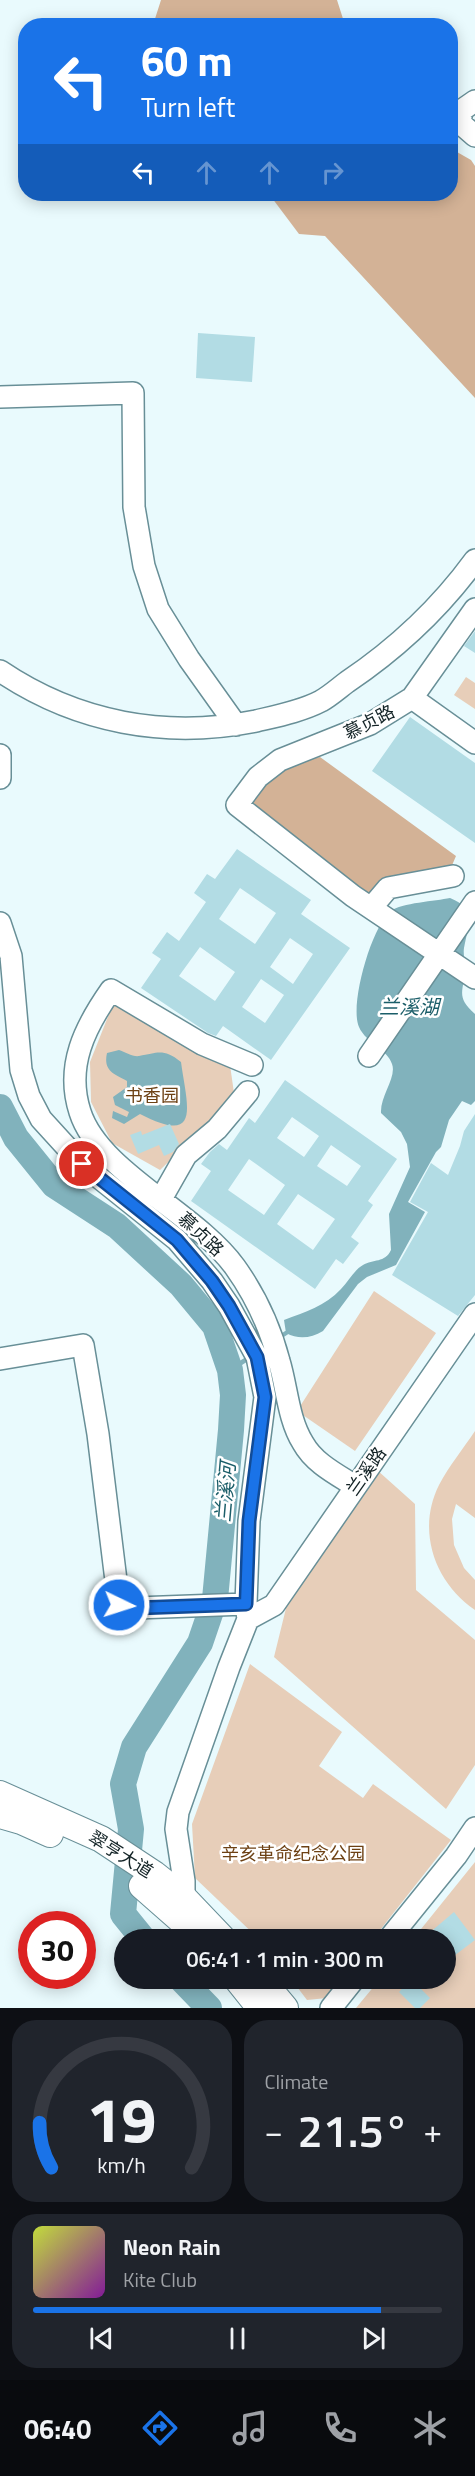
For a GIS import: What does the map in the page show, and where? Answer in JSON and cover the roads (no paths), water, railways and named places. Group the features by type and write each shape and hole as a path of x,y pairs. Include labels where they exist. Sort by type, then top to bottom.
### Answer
{"main road":[{"name":"翠亨大道","path":"0,1794 98,1847 152,1882 209,1929"},
{"name":"翠亨大道","path":"0,1815 98,1847"},
{"name":"翠亨大道","path":"184,1910 195,1929"},
{"path":"245,1989 260,2008"},
{"path":"269,1989 285,2008"}],"street":[{"path":"475,101 462,110 460,123 475,136"},
{"path":"0,397 133,393 134,507 144,566 158,609 189,659 236,725"},
{"path":"0,671 53,700 113,720 170,729 211,728 275,717 321,701 370,667 428,616 459,582 475,560"},
{"name":"慕贞路","path":"376,912 237,805 258,777 280,760 370,724 412,698 475,609"},
{"path":"412,698 475,743"},
{"path":"0,755 0,778"},
{"path":"453,876 388,888 376,912 475,978"},
{"path":"370,1054 474,904"},
{"path":"0,923 11,956 21,1070 29,1096 41,1119 82,1164 177,1240 212,1281 229,1306 257,1357 265,1397 249,1521 246,1609 229,1666 178,1812 177,1847 184,1881 184,1910"},
{"name":"慕贞路","path":"252,1065 202,1044 111,990 92,1018 79,1048 75,1064 76,1098 86,1129 104,1152 214,1242 245,1282 270,1332 296,1430 303,1443 318,1462 355,1486"},
{"path":"161,1199 186,1155 218,1129 248,1092"},
{"name":"兰溪路","path":"246,1609 274,1605 475,1314"},
{"path":"0,1359 83,1345 98,1434 119,1605 246,1609"},
{"path":"397,1929 456,1856 475,1828"},
{"path":"331,2008 346,1989"}],"water":[{"name":"兰溪湖","path":"450,898 463,907 468,917 462,992 465,1002 475,1014 475,1101 471,1105 462,1101 449,1120 441,1147 408,1202 425,1212 396,1265 367,1277 358,1284 323,1331 305,1337 296,1337 286,1333 284,1320 328,1300 360,1267 386,1257 391,1250 389,1214 410,1167 407,1144 401,1132 381,1113 393,1069 390,1059 362,1033 359,1027 357,1002 360,984 370,948 384,919 391,911 410,904"},
{"path":"119,1050 137,1056 165,1053 181,1062 187,1106 186,1116 182,1123 173,1126 140,1114 124,1124 112,1118 113,1111 127,1117 129,1112 115,1105 113,1097 127,1087 127,1081 108,1068 106,1059 107,1053"}],"waterway":[{"name":"兰溪河","path":"0,1107 16,1138 54,1185 117,1226 181,1285 215,1326 230,1370 233,1395 231,1430 215,1599 200,1643 134,1747 123,1784 131,1829 123,1914 135,1929"},
{"path":"230,1370 247,1359"},
{"name":"兰溪河","path":"191,1989 209,2008"}],"park label":[{"name":"书香园","path":"152,1095"},
{"name":"辛亥革命纪念公园","path":"293,1853"}]}
